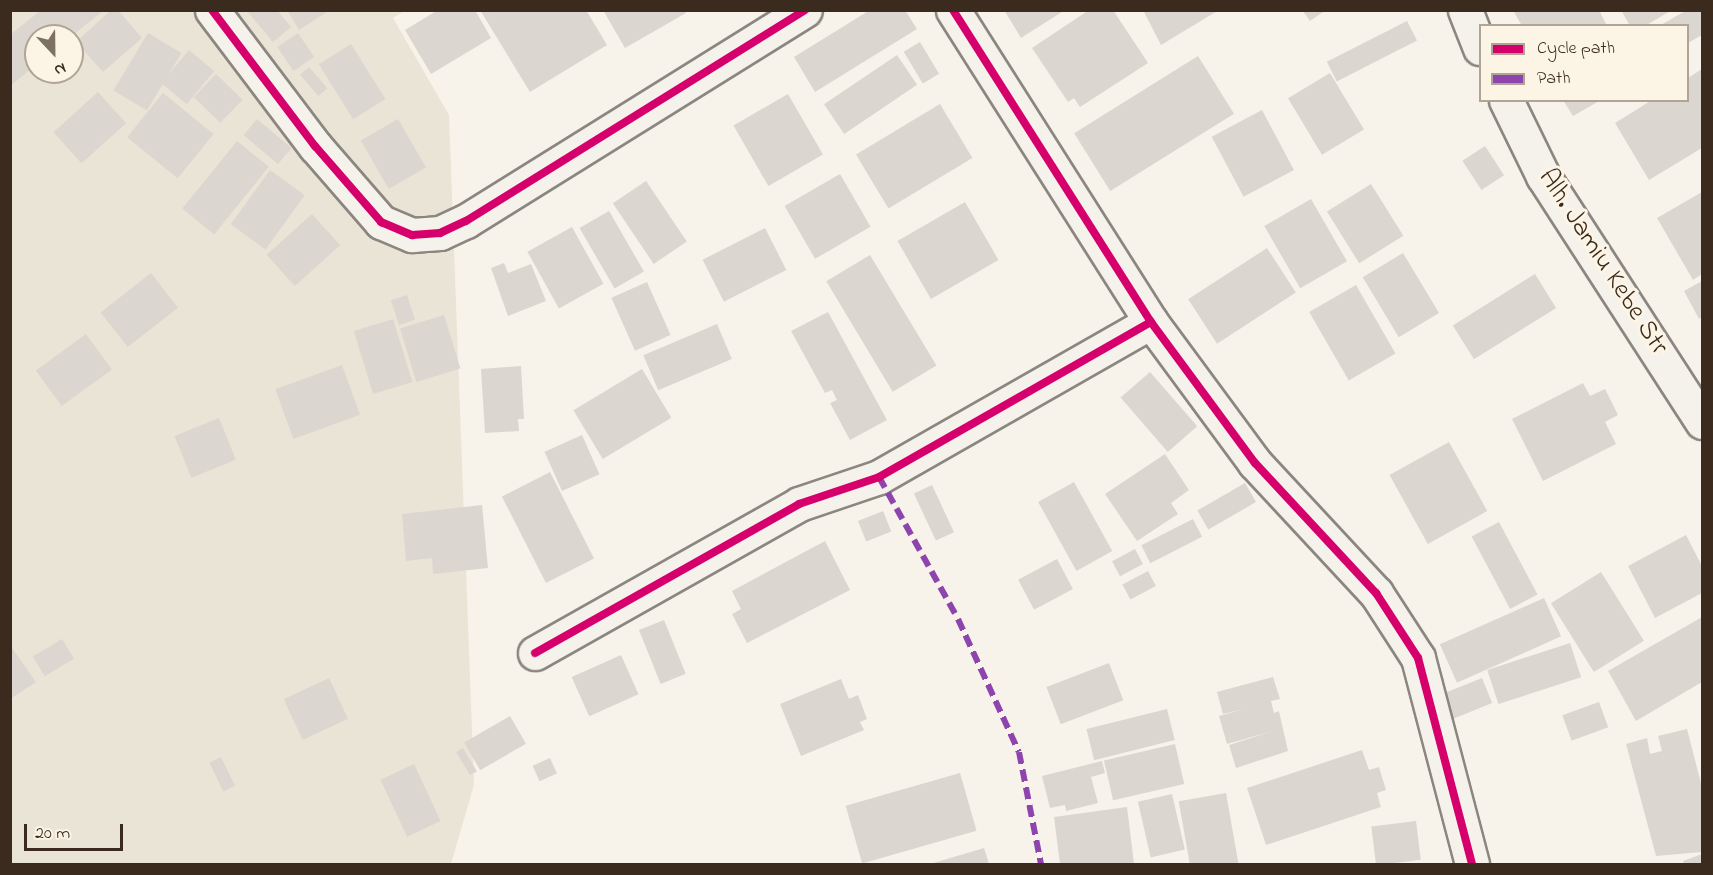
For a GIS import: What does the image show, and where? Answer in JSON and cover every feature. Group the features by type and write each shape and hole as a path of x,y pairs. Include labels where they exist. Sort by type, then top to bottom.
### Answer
{"street":[{"path":"212,10 315,146 381,222 412,235 440,233 466,221 805,10"},
{"path":"953,10 1151,322 1255,463 1376,593 1418,658 1472,864"},
{"path":"1465,10 1479,45"},
{"name":"Alh. Jamiu Kebe Str","path":"1507,102 1544,176 1702,422"},
{"path":"534,653 799,504 879,477 1151,322"}],"shaded area":[{"path":"10,11 404,11 393,18 449,115 474,785 451,864 11,864"}],"building":[{"path":"41,10 104,10 84,26 84,24 24,24 24,75 10,86 10,35"},
{"path":"111,10 118,10 142,38 103,72 84,51 84,35"},
{"path":"246,10 277,10 291,27 273,42"},
{"path":"287,10 330,10 299,30"},
{"path":"438,10 475,10 491,38 431,74 405,30"},
{"path":"480,10 586,10 607,45 530,92"},
{"path":"603,10 684,10 686,13 625,48"},
{"path":"870,10 905,10 917,29 815,92 794,57"},
{"path":"1004,10 1065,10 1021,38"},
{"path":"1089,10 1113,10 1148,63 1080,107 1074,98 1068,102 1032,48"},
{"path":"1143,10 1219,10 1161,45"},
{"path":"1302,10 1326,10 1310,21"},
{"path":"1513,10 1599,10 1606,24 1521,24"},
{"path":"1621,10 1672,10 1648,24 1629,24"},
{"path":"1687,10 1702,10 1702,35 1689,42 1689,24 1662,24"},
{"path":"1407,21 1417,41 1337,81 1327,62"},
{"path":"148,33 181,53 147,111 113,90"},
{"path":"298,33 314,57 293,71 277,47"},
{"path":"920,42 939,74 923,84 904,52"},
{"path":"351,44 385,99 353,119 319,64"},
{"path":"189,50 214,71 187,104 161,83"},
{"path":"897,55 917,85 844,134 824,104"},
{"path":"1198,56 1234,114 1110,191 1074,133"},
{"path":"309,67 327,88 318,96 300,75"},
{"path":"1702,69 1702,148 1649,180 1615,123 1649,102 1689,102 1689,77"},
{"path":"1330,73 1364,130 1322,155 1288,98"},
{"path":"216,74 243,100 220,123 194,97"},
{"path":"98,92 126,123 82,163 53,132"},
{"path":"163,93 214,134 178,178 127,137"},
{"path":"788,94 823,155 768,186 733,126"},
{"path":"1564,102 1598,102 1573,116"},
{"path":"940,104 972,158 888,208 856,154"},
{"path":"1262,110 1294,170 1244,197 1212,137"},
{"path":"257,119 291,148 278,164 244,135"},
{"path":"398,119 426,167 389,189 361,140"},
{"path":"237,141 269,167 214,234 182,209"},
{"path":"1485,146 1504,175 1481,190 1462,161"},
{"path":"270,170 305,195 265,249 231,224"},
{"path":"840,174 870,227 815,259 785,206"},
{"path":"646,181 687,242 654,264 613,203"},
{"path":"1371,184 1403,236 1359,263 1327,212"},
{"path":"1702,192 1702,274 1693,280 1657,218"},
{"path":"1311,199 1347,261 1300,288 1264,226"},
{"path":"965,202 998,260 931,299 897,241"},
{"path":"609,211 644,272 615,289 580,228"},
{"path":"312,214 340,245 295,286 267,255"},
{"path":"572,227 604,284 559,309 527,252"},
{"path":"765,228 786,270 724,302 703,260"},
{"path":"1267,248 1296,292 1217,344 1188,299"},
{"path":"1403,253 1439,313 1399,337 1363,277"},
{"path":"870,255 936,366 893,392 826,281"},
{"path":"504,263 508,273 531,264 546,301 508,316 491,268"},
{"path":"151,273 178,308 128,347 101,312"},
{"path":"1535,274 1556,308 1474,359 1453,325"},
{"path":"1702,281 1702,317 1699,319 1684,291"},
{"path":"647,282 671,335 635,351 611,298"},
{"path":"1356,285 1396,353 1349,380 1309,312"},
{"path":"407,295 415,320 399,325 391,300"},
{"path":"828,312 887,420 850,440 830,403 837,400 832,390 825,393 791,331"},
{"path":"444,315 460,369 416,382 400,328"},
{"path":"393,319 412,382 373,394 354,331"},
{"path":"717,324 732,359 658,390 643,355"},
{"path":"86,334 112,370 62,406 36,370"},
{"path":"342,365 360,415 293,439 275,389"},
{"path":"521,366 524,419 518,419 519,431 485,433 481,369"},
{"path":"642,369 671,418 603,459 573,410"},
{"path":"1150,372 1197,426 1168,452 1121,398"},
{"path":"1583,383 1590,396 1605,389 1618,415 1605,422 1616,444 1543,481 1512,419"},
{"path":"219,418 236,460 191,478 174,436"},
{"path":"582,435 599,474 562,491 545,452"},
{"path":"1449,442 1487,511 1428,544 1390,475"},
{"path":"1165,454 1189,490 1171,503 1178,514 1137,541 1105,494"},
{"path":"550,472 594,558 546,583 502,497"},
{"path":"1074,482 1112,551 1076,571 1038,502"},
{"path":"1245,483 1256,502 1208,530 1197,510"},
{"path":"932,485 954,532 936,541 914,493"},
{"path":"482,505 488,568 433,574 432,558 406,561 402,514"},
{"path":"883,511 891,531 866,542 858,521"},
{"path":"1193,519 1202,537 1150,563 1141,545"},
{"path":"1499,522 1537,594 1510,609 1472,537"},
{"path":"1686,535 1702,566 1702,593 1655,618 1628,566"},
{"path":"825,541 850,590 747,643 732,614 741,609 732,591"},
{"path":"1135,549 1143,564 1120,576 1112,561"},
{"path":"1057,559 1073,589 1034,610 1018,580"},
{"path":"1148,571 1156,586 1130,600 1122,585"},
{"path":"1601,572 1644,641 1594,672 1551,603"},
{"path":"1544,598 1561,636 1457,683 1440,644"},
{"path":"1702,617 1702,682 1636,721 1608,671"},
{"path":"664,620 686,674 661,684 639,630"},
{"path":"62,639 74,659 45,676 33,657"},
{"path":"1570,643 1581,677 1498,704 1487,670"},
{"path":"10,645 36,682 10,699"},
{"path":"621,655 638,694 589,716 572,677"},
{"path":"1109,663 1123,700 1061,724 1046,687"},
{"path":"1273,677 1280,699 1271,701 1274,713 1279,711 1288,751 1236,768 1229,745 1273,731 1227,744 1219,716 1244,709 1223,714 1217,692"},
{"path":"329,678 348,719 303,740 284,699"},
{"path":"1482,678 1492,703 1450,720 1440,695"},
{"path":"841,679 849,699 858,695 867,719 860,722 864,730 801,756 780,704"},
{"path":"1599,702 1608,727 1572,741 1562,715"},
{"path":"1167,709 1175,740 1094,760 1086,729"},
{"path":"510,716 526,744 480,770 464,743"},
{"path":"1687,729 1702,787 1702,852 1656,856 1626,744 1647,738 1650,754 1662,751 1658,736"},
{"path":"1175,744 1184,784 1113,800 1104,760"},
{"path":"463,748 477,771 470,775 456,752"},
{"path":"1362,750 1369,770 1379,767 1386,790 1377,793 1381,807 1266,845 1247,788"},
{"path":"221,757 235,786 223,791 209,763"},
{"path":"550,758 557,774 540,781 533,766"},
{"path":"1102,761 1105,773 1091,777 1098,803 1066,811 1065,805 1050,808 1042,776"},
{"path":"414,764 441,821 407,837 380,780"},
{"path":"960,773 977,831 862,863 846,806"},
{"path":"1226,793 1239,864 1190,864 1179,801"},
{"path":"1172,794 1185,850 1151,857 1138,802"},
{"path":"1127,807 1134,864 1060,864 1054,817"},
{"path":"1416,821 1421,860 1376,864 1371,826"},
{"path":"984,848 989,864 930,864"},
{"path":"1702,854 1702,864 1684,864 1683,861"}],"marked path":[{"path":"879,477 958,619 1019,752 1041,864"}],"cycle path":[{"path":"212,10 315,146 381,222 412,235 440,233 466,221 805,10"},
{"path":"953,10 1151,322 1255,463 1376,593 1418,658 1472,864"},
{"path":"535,653 799,504 879,477 1151,322"}]}
